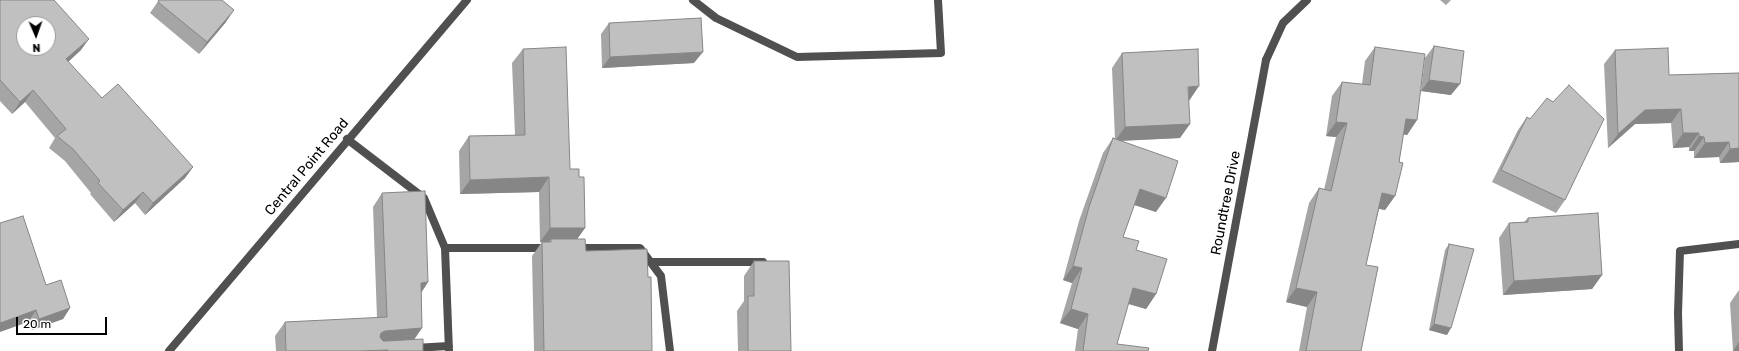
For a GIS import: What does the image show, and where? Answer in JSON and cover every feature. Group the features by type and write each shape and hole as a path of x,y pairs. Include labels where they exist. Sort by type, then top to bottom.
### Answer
{"street":[{"name":"Central Point Road","path":"169,351 347,139 467,0"},
{"path":"693,0 716,18 797,57 941,53 938,0"},
{"name":"Roundtree Drive","path":"1212,351 1266,60 1283,23 1307,0"},
{"path":"347,139 424,198 445,248 449,349 405,349"},
{"path":"1679,351 1678,313 1680,251 1739,244"},
{"path":"445,248 554,248"},
{"path":"570,248 640,248 660,276 670,351"},
{"path":"651,262 770,262"}],"building":[{"path":"0,0 54,0 89,39 66,59 102,98 118,84 193,167 153,203 143,192 123,210 98,183 100,181 73,149 57,136 66,129 33,90 20,102 0,80"},
{"path":"159,0 222,0 234,10 207,42 158,2"},
{"path":"701,18 703,52 610,57 609,23"},
{"path":"1434,46 1464,51 1460,84 1429,80"},
{"path":"566,47 570,169 579,169 579,177 584,177 585,228 550,228 549,177 470,180 469,136 525,135 523,49"},
{"path":"1375,47 1425,54 1417,120 1406,119 1399,162 1403,163 1395,196 1382,193 1366,265 1378,267 1361,351 1306,351 1317,292 1296,288 1319,188 1331,191 1347,123 1336,122 1342,82 1370,85"},
{"path":"1668,48 1669,75 1739,73 1739,148 1730,149 1729,142 1705,143 1704,137 1699,136 1699,133 1683,133 1681,109 1645,110 1618,134 1615,50"},
{"path":"1198,49 1199,86 1188,87 1190,124 1125,127 1122,53"},
{"path":"1569,85 1604,119 1565,200 1501,170 1527,117 1530,119 1547,98 1553,102"},
{"path":"1113,138 1178,161 1166,198 1140,189 1123,237 1139,241 1136,250 1167,259 1156,294 1133,288 1117,344 1149,348 1148,351 1083,351 1088,314 1071,309 1082,268 1073,266 1089,207"},
{"path":"425,191 428,282 421,283 422,328 385,331 381,333 380,337 383,341 423,339 423,351 286,351 285,322 387,317 382,193"},
{"path":"1598,213 1602,275 1514,281 1509,223 1528,222 1528,218"},
{"path":"23,216 46,285 61,280 70,308 39,319 36,310 0,323 0,223"},
{"path":"551,239 585,239 586,251 647,249 648,277 651,277 652,351 544,351 542,242 551,242"},
{"path":"1449,244 1474,249 1451,328 1434,324"},
{"path":"754,261 789,261 791,351 748,351 748,296 754,296"}]}
